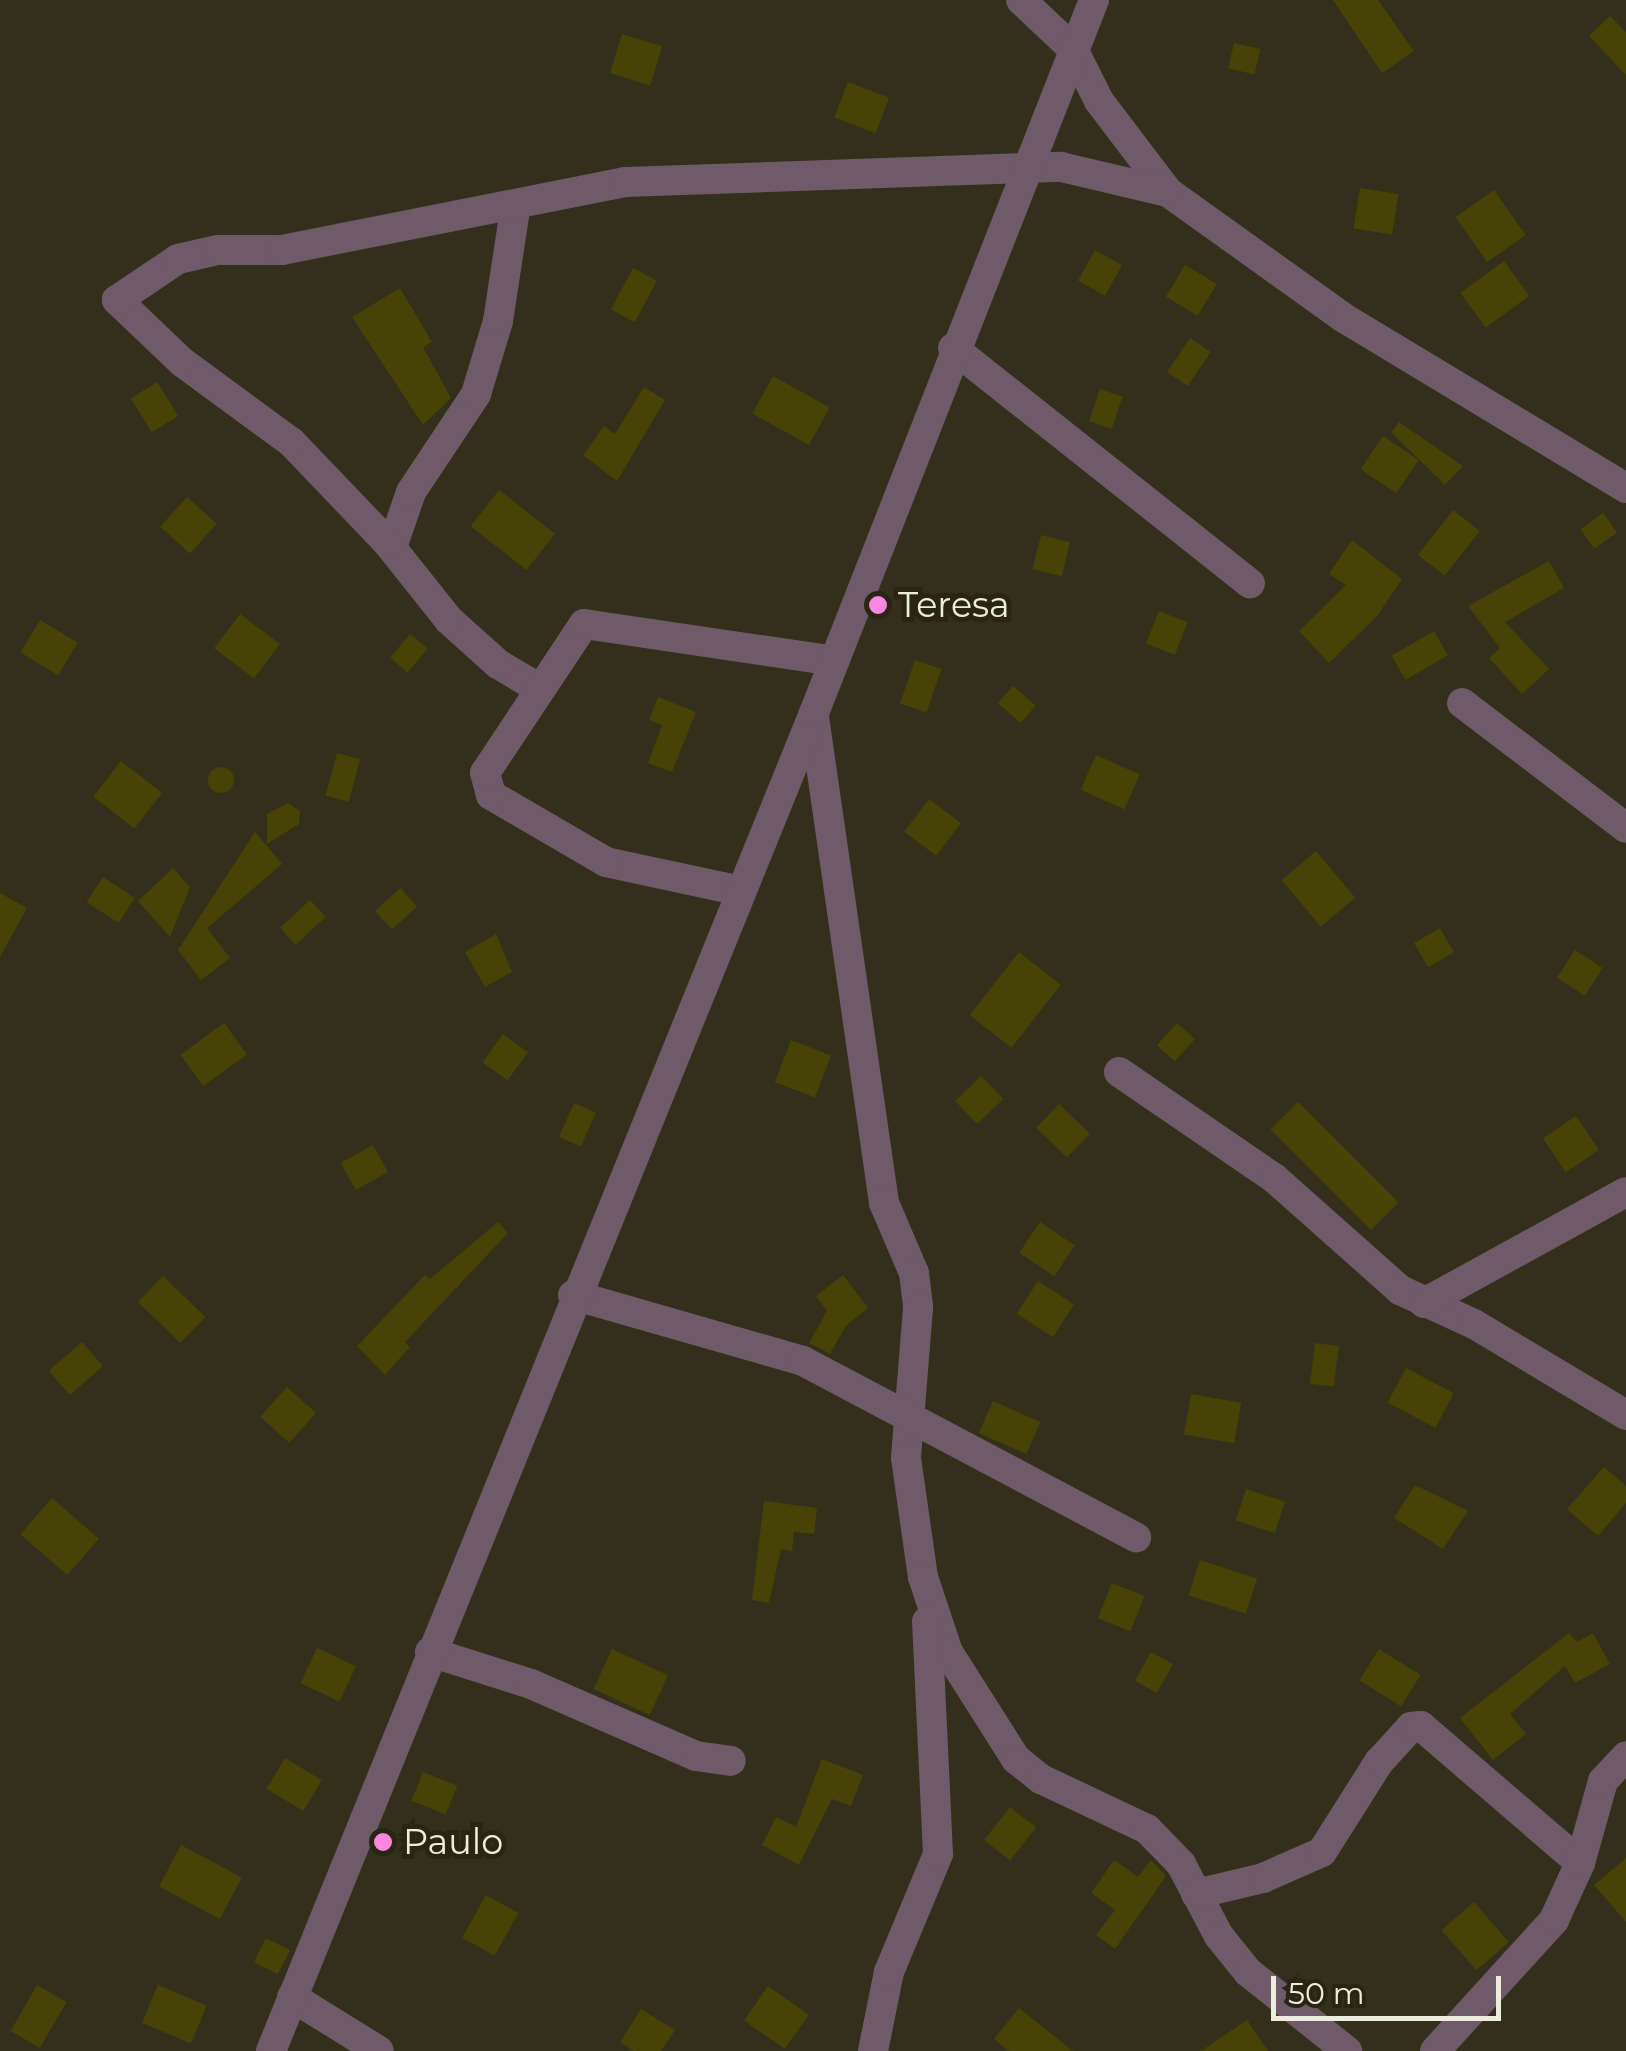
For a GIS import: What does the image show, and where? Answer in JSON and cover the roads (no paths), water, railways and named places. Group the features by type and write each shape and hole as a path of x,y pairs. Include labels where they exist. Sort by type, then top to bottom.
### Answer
{"street":[{"path":"1020,0 1073,48 1099,100 1168,192 1344,318 1626,488"},
{"path":"271,2051 573,1296 814,713 953,348 1094,0"},
{"path":"540,689 498,664 449,620 392,548 291,442 182,362 117,300 178,259 218,250 282,250 516,204 686,176 1025,167 1087,170 1168,192"},
{"path":"392,548 412,492 476,394 498,321 516,204"},
{"path":"953,348 1250,583"},
{"path":"741,890 606,862 491,795 486,773 584,624 834,661"},
{"path":"1462,703 1626,828"},
{"path":"814,713 884,1202 914,1272 918,1308 906,1458 923,1577 938,1854 889,1972 873,2051"},
{"path":"1120,1072 1208,1128 1424,1303 1474,1324 1626,1415"},
{"path":"1424,1303 1626,1192"},
{"path":"573,1296 803,1361 1136,1537"},
{"path":"923,1577 948,1652 1016,1759 1041,1779 1147,1829 1182,1864 1196,1894 1248,1972 1347,2051"},
{"path":"430,1652 530,1684 696,1756 731,1761"},
{"path":"1196,1894 1263,1878 1322,1852 1379,1762 1412,1727 1421,1726 1580,1863"},
{"path":"1434,2051 1554,1920 1580,1863 1603,1781 1626,1756"},
{"path":"292,1997 379,2051"}],"place":[{"name":"Teresa","path":"878,605"},
{"name":"Paulo","path":"383,1842"}]}
